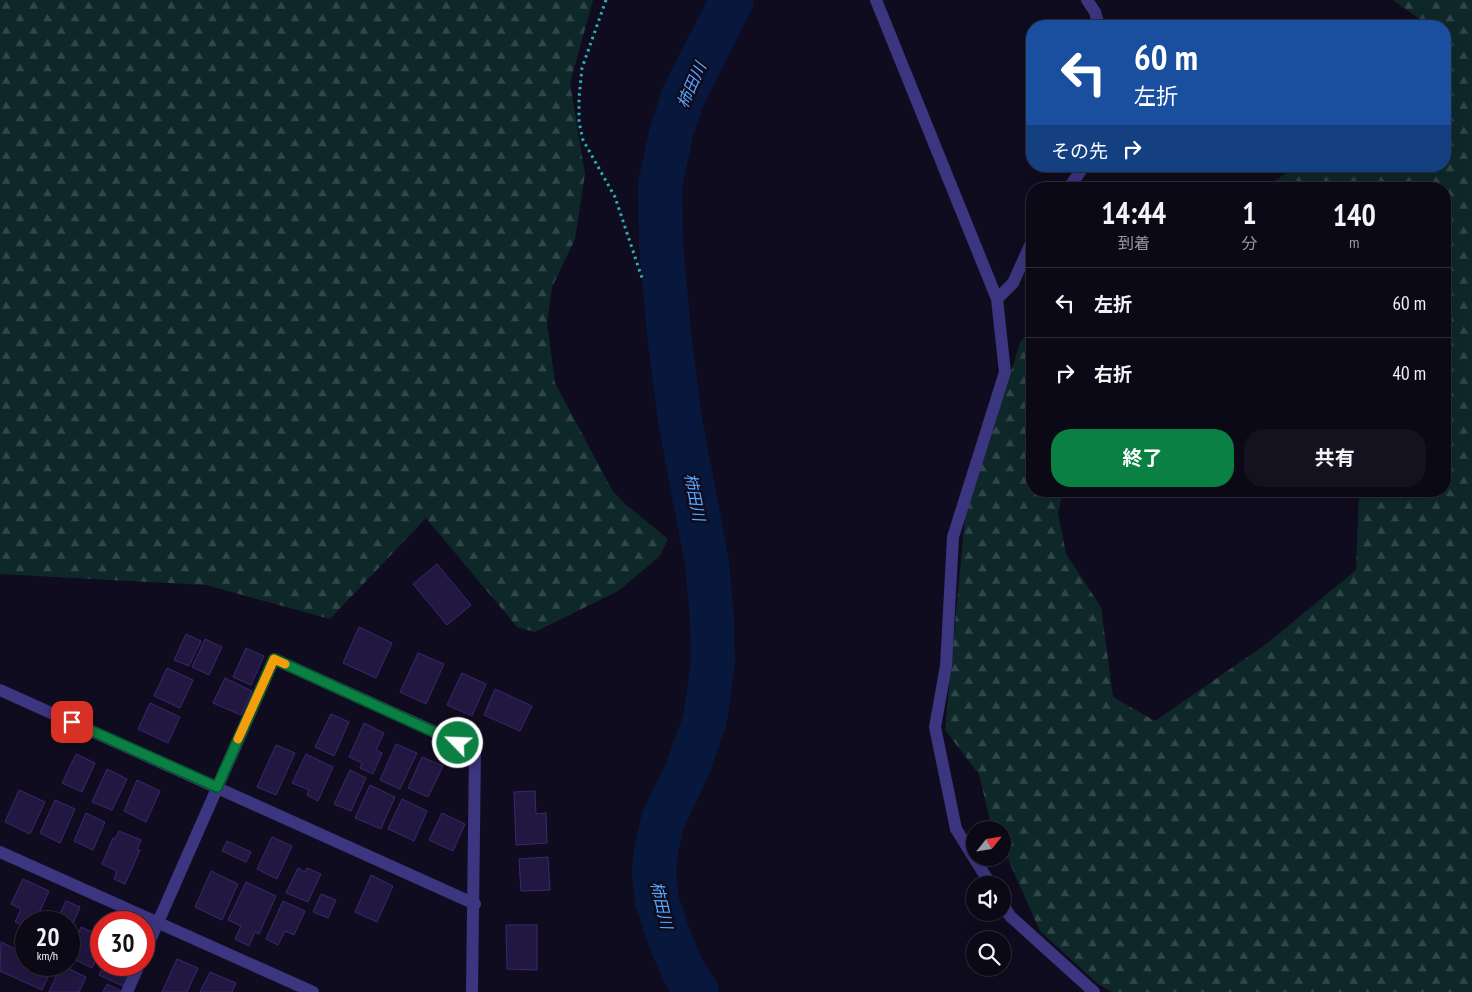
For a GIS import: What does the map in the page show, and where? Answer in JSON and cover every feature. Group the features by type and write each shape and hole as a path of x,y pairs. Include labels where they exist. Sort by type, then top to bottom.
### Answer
{"street":[{"path":"876,0 997,299 1005,372 953,537 946,666 935,726 956,830 985,876"},
{"path":"1087,0 1095,12 1097,20"},
{"path":"997,299 1014,283 1026,255"},
{"path":"155,930 274,659 475,750 475,904 472,992"},
{"path":"0,690 475,904"},
{"path":"0,852 313,992"},
{"path":"1011,917 1094,992"},
{"path":"127,992 134,976"}],"path":[{"path":"606,0 582,68 579,98 580,122 583,140 615,197 642,278"}],"green space":[{"path":"0,0 593,0 570,83 585,174 575,239 552,287 547,323 555,383 612,490 624,503 668,539 659,557 618,591 535,632 517,627 426,518 330,619 206,585 0,574"},
{"path":"1393,0 1472,0 1472,992 1112,992 1098,984 1040,931 1011,866 1011,821 990,821 979,774 945,730 965,518 1020,343 1026,335 1026,497 1062,497 1058,513 1066,554 1101,607 1113,697 1155,721 1265,645 1356,570 1359,497 1451,497 1451,182 1273,182 1288,172 1451,172 1451,20 1421,20"}],"building":[{"path":"437,564 471,605 447,625 413,584"},
{"path":"359,627 392,643 376,678 343,663"},
{"path":"186,634 201,641 189,666 174,660"},
{"path":"205,639 222,647 209,675 192,667"},
{"path":"246,648 264,656 251,685 233,677"},
{"path":"418,653 444,664 426,704 400,692"},
{"path":"167,668 193,680 180,708 154,696"},
{"path":"462,673 486,684 472,716 447,705"},
{"path":"225,678 252,691 241,715 213,703"},
{"path":"495,689 532,706 520,731 484,715"},
{"path":"150,703 180,717 168,743 138,729"},
{"path":"331,714 349,722 334,756 315,747"},
{"path":"364,723 384,733 376,750 382,753 373,774 360,768 362,763 349,757"},
{"path":"396,744 417,753 400,789 380,780"},
{"path":"276,745 295,753 276,795 257,787"},
{"path":"76,754 95,763 82,792 62,783"},
{"path":"306,754 333,767 318,801 307,795 309,790 292,783"},
{"path":"422,757 443,766 428,797 408,788"},
{"path":"107,769 127,779 112,810 92,802"},
{"path":"350,770 366,778 351,811 334,804"},
{"path":"137,780 160,791 146,822 124,811"},
{"path":"370,785 395,797 381,829 355,818"},
{"path":"19,790 45,802 30,834 5,822"},
{"path":"535,791 536,814 546,813 547,843 516,845 514,792"},
{"path":"402,799 427,811 414,841 388,829"},
{"path":"55,800 75,809 60,843 40,833"},
{"path":"86,813 105,822 93,850 74,841"},
{"path":"442,813 465,824 453,851 429,840"},
{"path":"119,831 141,840 137,849 140,850 125,884 114,879 117,871 102,864 113,838 115,839"},
{"path":"272,837 292,846 277,879 257,869"},
{"path":"227,841 251,852 246,862 222,851"},
{"path":"548,857 550,890 521,891 519,859"},
{"path":"298,868 305,872 307,868 321,874 308,902 286,893"},
{"path":"211,871 238,884 222,920 195,907"},
{"path":"371,875 393,886 377,922 355,912"},
{"path":"23,879 49,891 40,911 20,911 21,909 11,904"},
{"path":"246,882 276,896 259,934 255,932 249,946 235,939 241,926 228,920"},
{"path":"321,894 336,900 328,918 313,912"},
{"path":"66,901 80,907 78,911 61,911"},
{"path":"283,901 305,911 294,935 285,931 278,945 266,939"},
{"path":"506,925 537,925 537,970 507,969"},
{"path":"81,927 90,931 90,967 80,962"},
{"path":"1,942 15,949 15,976 48,976 42,990 0,971"},
{"path":"177,959 198,968 187,992 162,992"},
{"path":"210,972 236,983 232,992 200,992"},
{"path":"80,974 86,977 79,992 49,992 56,976 80,976"},
{"path":"101,976 130,976 125,987"},
{"path":"107,984 124,992 103,992"}],"waterway":[{"name":"柿田川","path":"697,992 684,972 671,943 657,901 654,872 656,851 663,820 687,770 705,720 713,663 712,618 707,563 680,420 670,343 661,245 660,185 671,134 682,99 732,0"}],"slow traffic":[{"path":"238,739 274,659 285,664"}],"route":[{"path":"72,722 217,787 274,659 458,743"}]}
